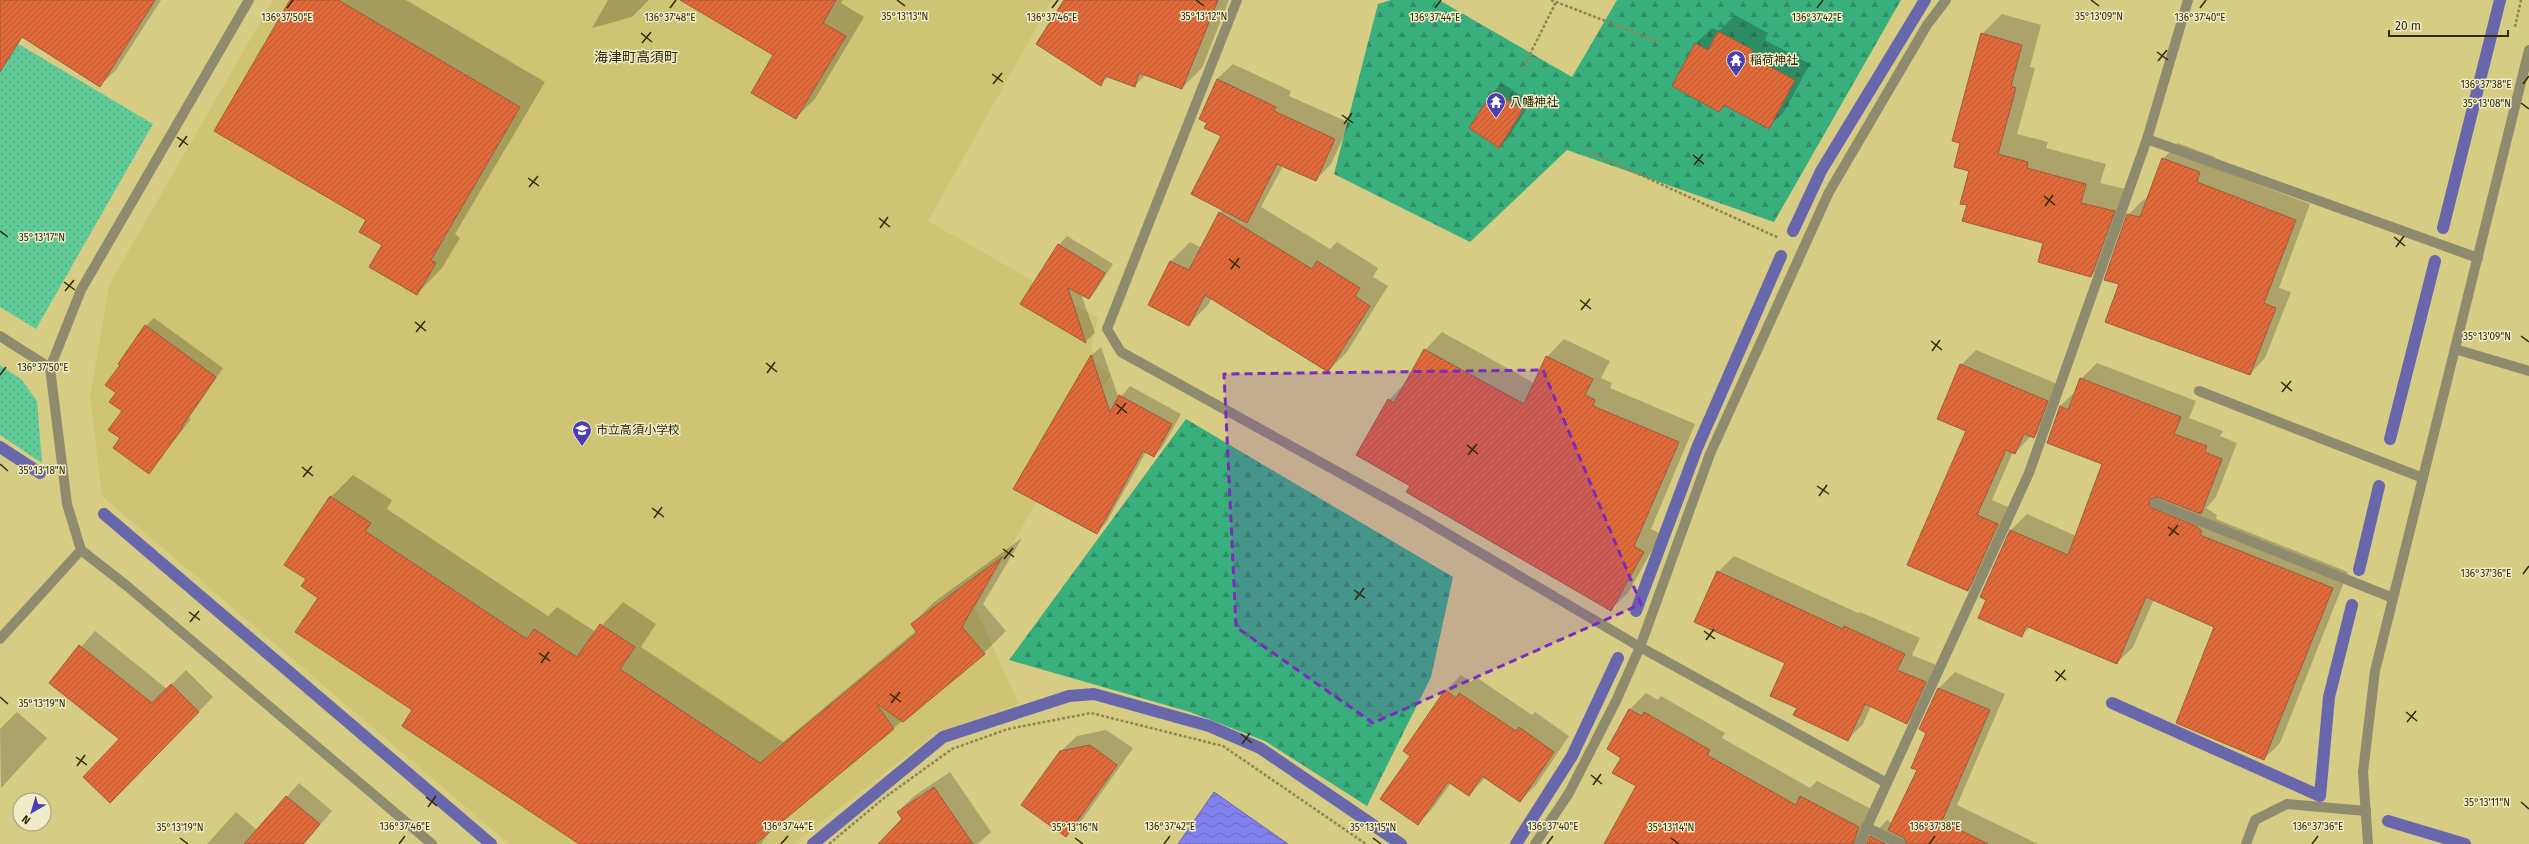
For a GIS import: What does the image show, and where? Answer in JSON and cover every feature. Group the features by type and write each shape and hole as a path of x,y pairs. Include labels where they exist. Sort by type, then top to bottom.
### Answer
{"street":[{"path":"249,0 81,290 50,368 67,504 81,550 127,586 432,844"},
{"path":"1236,0 1107,329 1121,352 1414,514 1640,647 1885,782"},
{"path":"1535,844 1569,793 1616,701 1640,647 1710,454 1829,192 1927,25 1946,0"},
{"path":"1859,844 1885,782 2028,473 2147,139 2188,0"},
{"path":"2368,844 2363,772 2375,671 2529,50"},
{"path":"2147,139 2478,258"},
{"path":"0,336 50,368"},
{"path":"2455,349 2529,370"},
{"path":"2199,391 2424,478"},
{"path":"2155,503 2393,598"},
{"path":"0,639 81,550"},
{"path":"2246,844 2255,820 2286,804 2366,811"},
{"path":"1866,827 1901,844"}],"path":[{"path":"1550,0 1660,42"},
{"path":"1523,68 1556,2"},
{"path":"1588,151 1803,249"},
{"path":"829,844 884,798 952,749 1008,729 1091,713 1223,746 1366,844"}],"highlighted area":[{"path":"1543,370 1641,604 1373,723 1236,627 1224,374"}],"shaded area":[{"name":"市立高須小学校","path":"273,0 1052,0 928,221 1098,318 1091,346 1097,366 1111,374 975,608 1019,704 937,732 793,844 509,844 102,496 90,397 109,285"}],"green space":[{"path":"1391,0 1439,0 1572,77 1617,0 1901,0 1774,222 1567,150 1470,242 1334,174 1378,4"},
{"path":"0,33 153,124 36,329 0,307"},
{"path":"0,365 22,380 37,401 42,463 0,435"},
{"path":"1186,419 1453,577 1431,677 1367,806 1265,741 1190,712 1009,660"}],"water":[{"path":"1214,792 1288,844 1178,844"}],"building":[{"path":"0,0 155,0 100,87 22,37 0,72"},
{"path":"290,0 338,0 520,107 431,260 436,263 417,295 369,267 382,245 359,232 366,220 214,131"},
{"path":"680,0 836,0 823,23 846,36 796,119 751,93 773,55"},
{"path":"1064,0 1218,0 1182,89 1139,73 1135,87 1105,76 1101,86 1036,44"},
{"name":"稲荷神社","path":"1718,31 1753,50 1750,56 1795,80 1769,129 1724,105 1719,112 1672,86 1695,43 1708,50"},
{"path":"1981,33 2022,45 2011,86 2016,88 1998,154 2028,162 2027,168 2086,184 2081,203 2115,211 2091,277 2038,262 2043,243 1962,221 1967,205 1960,204 1969,171 1954,167 1960,143 1952,141"},
{"path":"1217,79 1276,107 1274,111 1335,139 1316,181 1277,164 1247,223 1191,194 1221,136 1204,128 1207,123 1199,119"},
{"name":"八幡神社","path":"1493,91 1523,110 1499,148 1469,128"},
{"path":"2162,158 2200,172 2197,182 2296,220 2264,303 2276,308 2250,375 2105,322 2119,284 2104,280 2127,214 2140,217"},
{"path":"1219,212 1312,269 1317,261 1360,288 1355,296 1370,306 1328,372 1205,295 1189,326 1148,305 1170,261 1189,270"},
{"path":"1058,244 1105,273 1089,299 1068,288 1086,343 1020,304"},
{"path":"145,325 216,377 182,426 183,427 149,474 113,448 120,438 108,430 122,411 109,402 116,393 105,385 120,365 118,364"},
{"path":"1424,349 1524,404 1546,356 1593,379 1585,395 1595,400 1593,406 1679,442 1634,546 1644,552 1611,611 1406,492 1410,486 1356,455 1388,399 1394,403"},
{"path":"1091,355 1110,412 1119,395 1172,424 1154,457 1143,451 1097,534 1013,489"},
{"path":"1960,364 2048,401 2034,438 2024,434 2015,454 2006,450 1977,515 1998,524 1968,591 1907,565 1966,431 1937,419"},
{"path":"2080,378 2181,417 2174,434 2207,446 2205,452 2222,459 2201,514 2157,497 2149,500 2150,507 2196,526 2202,531 2200,535 2333,588 2264,760 2176,723 2214,627 2146,597 2117,664 2026,626 2022,637 1978,618 1986,600 1980,597 2010,530 2068,555 2102,464 2047,443 2060,406 2068,410"},
{"path":"330,496 371,523 365,531 527,639 534,629 577,657 600,624 635,647 620,669 760,763 917,633 911,624 1002,557 962,627 985,654 903,722 876,703 894,729 755,844 579,844 402,726 412,710 295,632 318,598 301,586 306,579 284,565"},
{"path":"1717,571 1843,629 1844,626 1905,654 1897,670 1926,682 1907,724 1865,704 1848,741 1793,715 1797,708 1770,696 1785,663 1694,622"},
{"path":"79,645 152,703 171,684 199,712 110,803 83,777 119,739 49,683"},
{"path":"1938,688 1990,710 1942,821 1988,844 1907,844 1904,838 1888,830 1917,770 1911,768 1926,733 1919,729"},
{"path":"1445,690 1456,698 1459,693 1516,731 1519,727 1554,752 1520,802 1482,776 1469,796 1448,782 1418,825 1380,799 1410,756 1403,751"},
{"path":"1629,709 1642,716 1644,712 1710,750 1707,755 1796,805 1800,796 1859,827 1853,844 1604,844 1636,786 1612,773 1621,758 1607,749"},
{"path":"1090,745 1117,765 1066,837 1021,805 1060,751"},
{"path":"934,787 973,844 878,844 902,819 897,812"},
{"path":"286,796 320,824 303,844 244,844"},
{"path":"1870,836 1886,844 1866,844"}],"waterway":[{"path":"1793,231 1821,171 1925,0"},
{"path":"2443,228 2500,0"},
{"path":"1636,611 1697,448 1781,256"},
{"path":"2390,439 2435,261"},
{"path":"0,447 40,473"},
{"path":"2359,570 2379,486"},
{"path":"104,514 491,844"},
{"path":"2112,703 2320,796 2329,697 2352,605"},
{"path":"1516,844 1572,756 1618,658"},
{"path":"813,844 943,737 1069,696 1094,694 1209,726 1260,748 1401,844"},
{"path":"2388,821 2465,844"}],"place":[{"name":"稲荷神社","path":"1736,77"},
{"name":"八幡神社","path":"1496,119"},
{"name":"市立高須小学校","path":"582,447"}],"district":[{"name":"海津町高須町","path":"636,57"}]}
